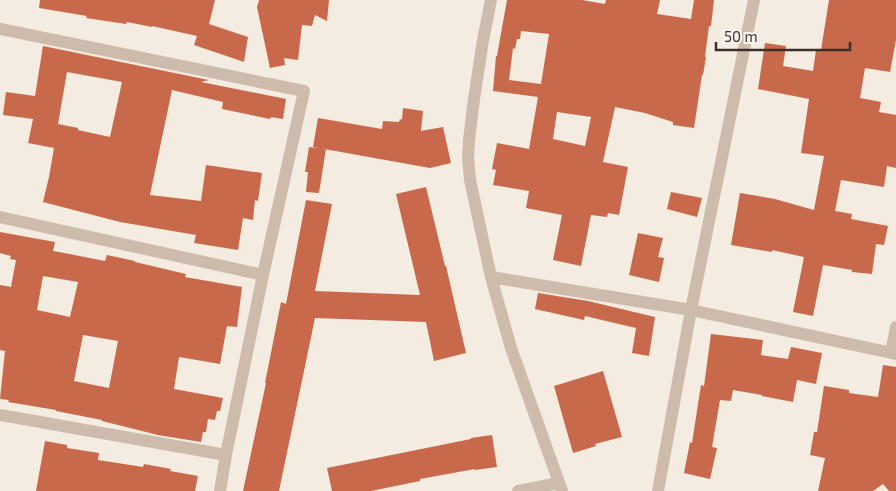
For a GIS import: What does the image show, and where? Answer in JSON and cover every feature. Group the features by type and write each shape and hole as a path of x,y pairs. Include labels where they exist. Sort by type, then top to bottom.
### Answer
{"street":[{"path":"491,0 474,99 468,158 470,180 491,277 511,348 560,487 518,491"},
{"path":"658,491 691,310 754,0"},
{"path":"0,29 304,91 263,276 220,491"},
{"path":"0,217 263,276"},
{"path":"491,277 691,310 894,353 896,327"},
{"path":"0,415 226,455"}],"building":[{"path":"40,0 215,0 209,24 248,37 244,62 194,45 197,36 152,26 86,18 87,16 39,8"},
{"path":"259,0 329,0 327,21 315,15 312,26 302,25 298,60 284,58 285,65 270,68 257,7"},
{"path":"507,0 582,0 605,4 606,0 660,0 657,14 691,19 694,0 714,0 694,128 673,125 673,122 645,113 615,107 603,162 628,167 619,215 608,213 607,217 591,215 581,266 553,260 562,215 526,208 529,191 493,185 496,170 492,169 497,143 529,149 538,97 493,91","holes":["521,31 549,34 541,84 509,80 513,48 515,49 517,39 520,39","557,112 591,117 585,146 553,139"]},
{"path":"829,0 896,0 896,40 890,72 865,68 860,98 881,102 879,112 896,115 896,168 887,166 884,187 841,180 835,211 852,214 851,219 888,226 884,245 876,244 872,274 852,272 852,270 823,265 813,316 793,312 804,257 772,250 772,252 731,245 740,193 775,199 814,210 824,156 801,153 809,99 758,89 765,43 786,46 783,66 813,71 816,50 821,50"},
{"path":"43,46 209,80 201,82 286,99 283,119 271,117 270,119 222,109 223,102 172,90 150,195 201,201 206,165 262,173 258,201 255,200 253,220 243,218 238,250 194,243 196,235 120,222 43,202 54,148 28,143 33,119 3,115 6,92 35,96","holes":["67,72 122,82 110,137 58,124"]},
{"path":"403,108 423,111 421,131 443,127 451,163 430,168 313,147 318,118 382,129 383,121 399,122 400,119 402,120"},
{"path":"309,147 326,149 319,193 306,192 308,172 305,172"},
{"path":"426,187 466,353 434,361 426,322 315,318 279,491 243,491 281,302 286,304 306,200 332,204 315,291 420,295 396,194"},
{"path":"671,192 702,198 697,217 667,209"},
{"path":"0,232 55,242 53,251 105,261 107,255 186,274 185,277 242,287 237,327 227,326 220,364 179,357 174,389 223,398 220,411 217,411 215,420 208,419 206,432 203,432 201,442 158,435 102,420 0,399 5,351 0,350 0,285 11,287 16,260 10,259 11,256 0,253","holes":["43,276 78,282 70,317 37,310","83,335 118,341 109,388 74,381"]},
{"path":"638,233 663,238 658,257 664,258 659,282 629,275"},
{"path":"538,293 588,301 655,317 649,356 632,353 636,328 585,316 584,320 535,309"},
{"path":"711,334 763,340 761,355 788,359 791,347 822,353 816,384 797,380 793,402 733,390 731,401 720,400 712,447 717,448 710,479 684,473 690,442 692,443 701,385 704,386"},
{"path":"883,365 896,367 896,491 889,491 883,484 873,491 818,491 825,458 810,455 814,432 817,432 824,386 849,390 849,393 878,397"},
{"path":"603,371 622,437 595,444 596,446 573,453 554,386"},
{"path":"492,435 497,467 420,479 420,481 371,491 332,491 327,468"},
{"path":"45,441 67,445 67,448 99,453 98,460 143,467 144,464 198,476 195,491 36,491"}]}
